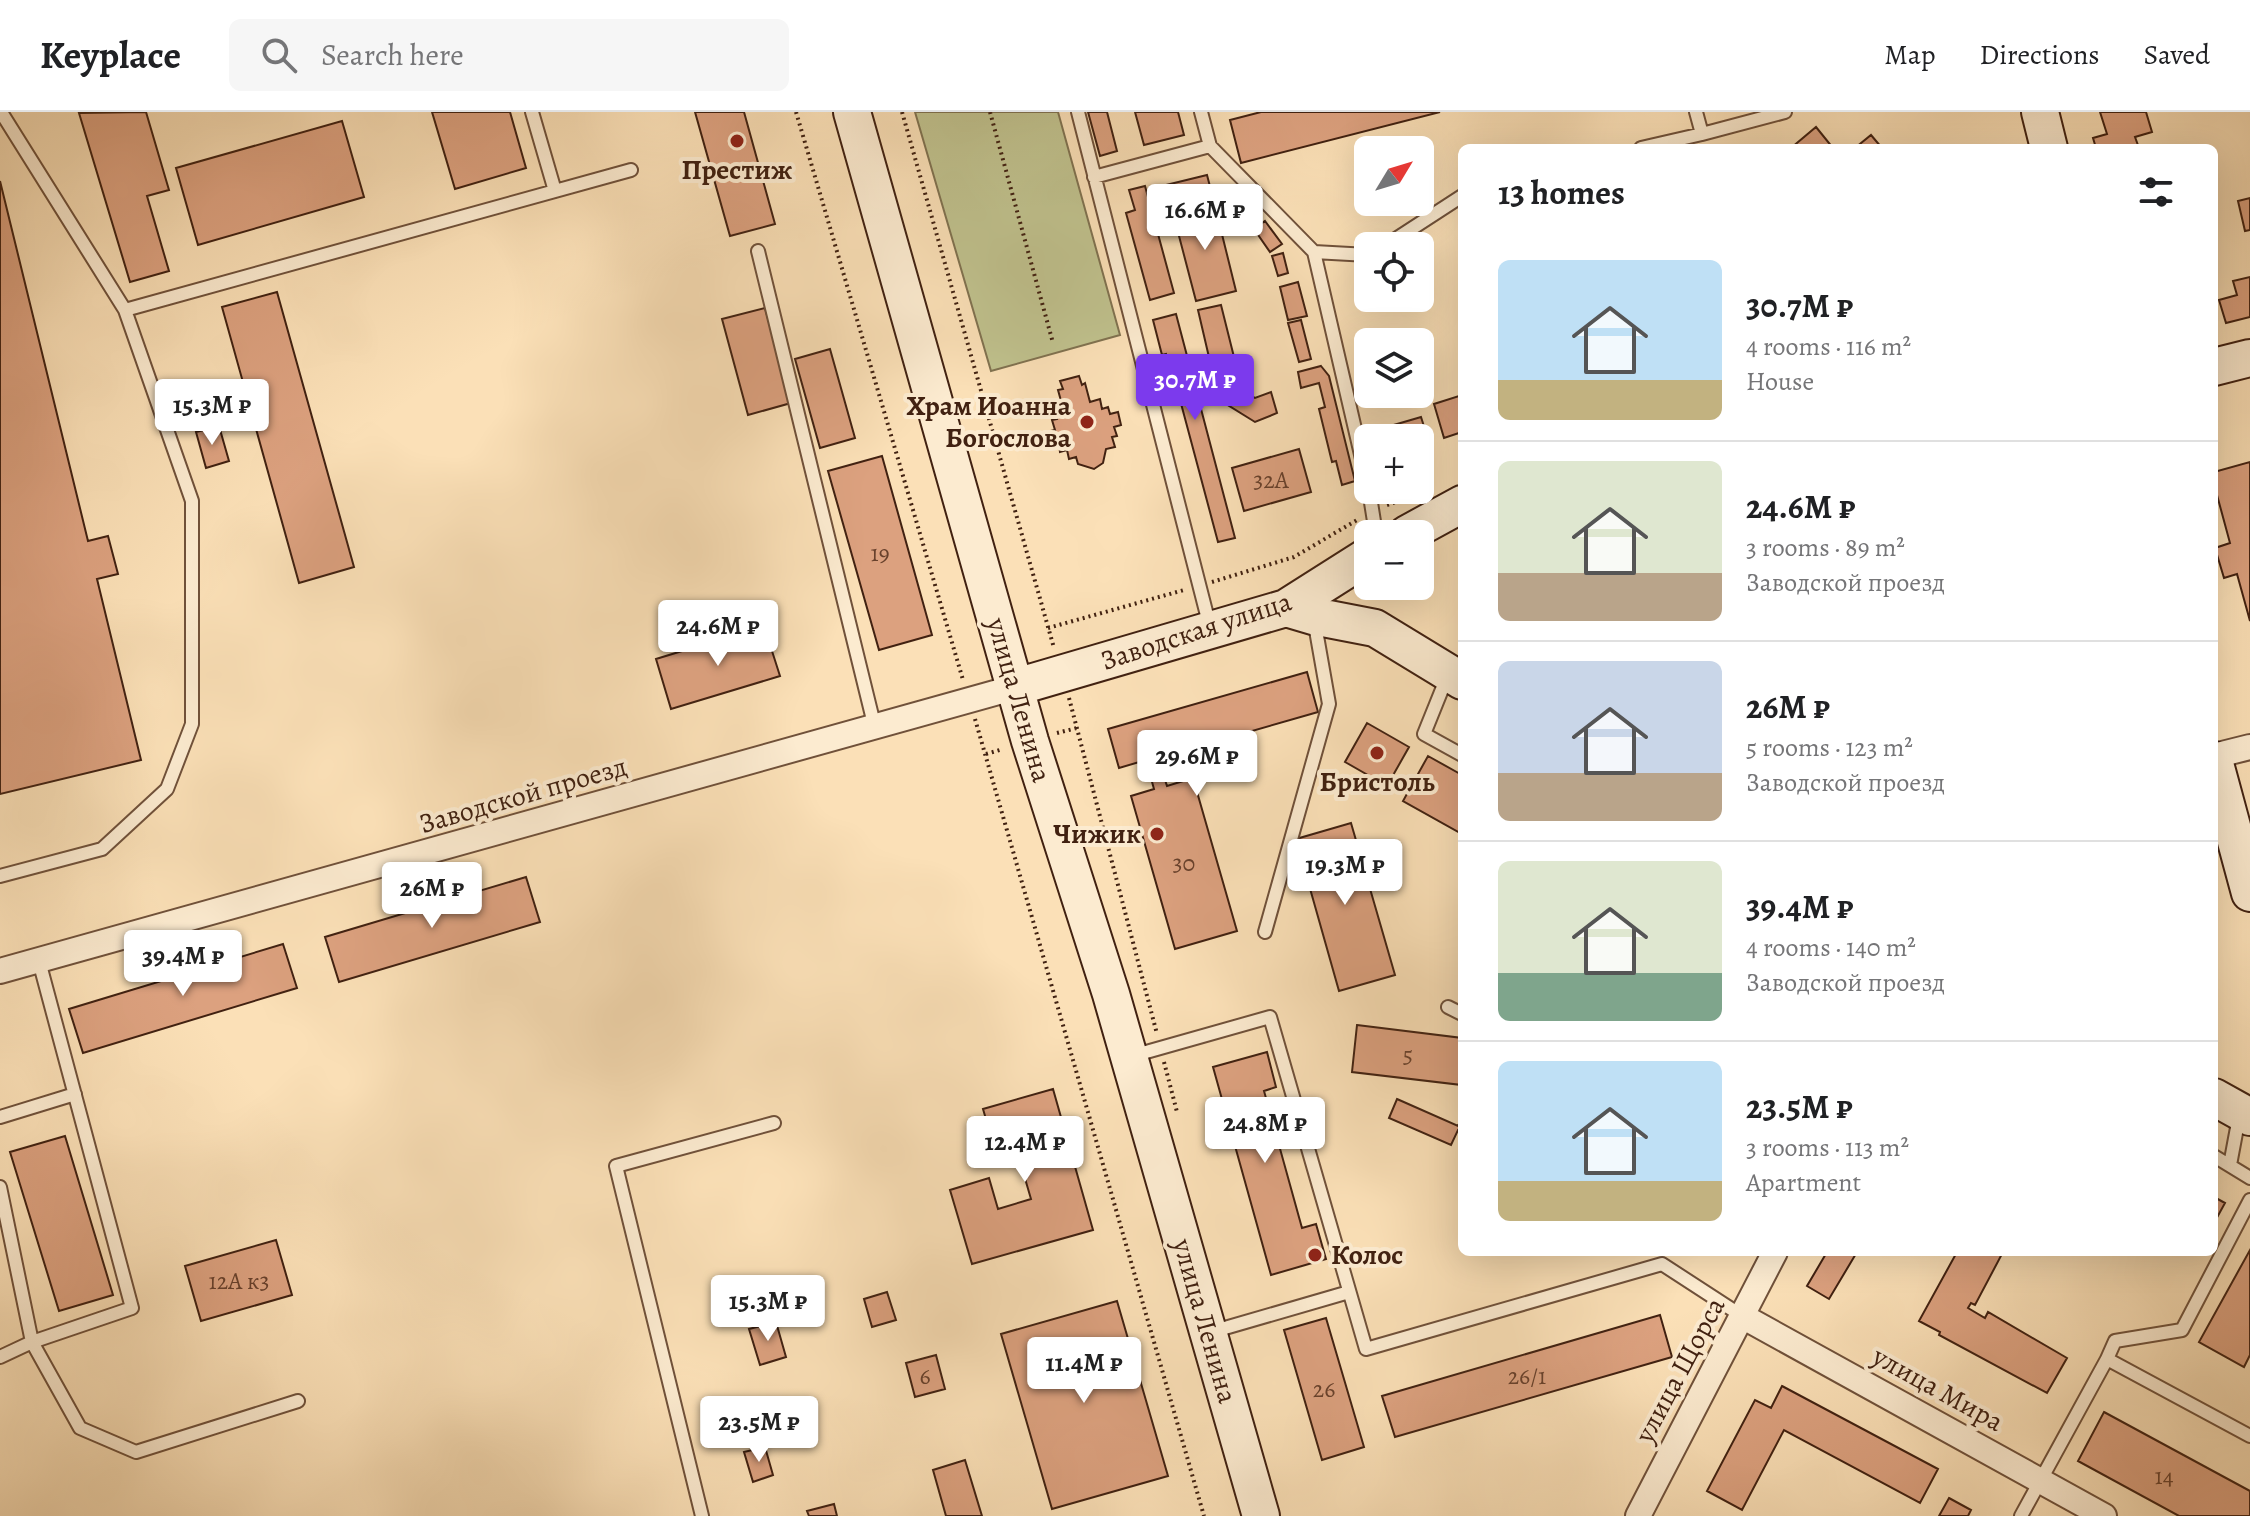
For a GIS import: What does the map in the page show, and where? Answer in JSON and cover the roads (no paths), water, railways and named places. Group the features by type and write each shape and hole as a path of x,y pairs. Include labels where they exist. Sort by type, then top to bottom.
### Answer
{"main road":[{"name":"улица Ленина","path":"852,112 1016,687 1144,1052 1208,1333 1261,1516"},
{"path":"2040,112 2048,144"},
{"path":"2218,366 2250,358"},
{"path":"1433,520 1458,506"},
{"name":"Заводская улица","path":"1016,687 1211,630 1299,612 1354,567"},
{"path":"1299,612 1375,628 1455,678"},
{"path":"2218,773 2250,893"}],"street":[{"name":"Заводской проезд","path":"0,971 1016,687"},
{"path":"2218,757 2250,747"},
{"name":"улица Щорса","path":"1638,1516 1773,1256"},
{"name":"улица Мира","path":"1742,1316 2104,1516"}],"lane":[{"path":"0,876 102,849 167,789 192,724 192,501 125,310 1,112"},
{"path":"532,112 555,191"},
{"path":"1078,112 1211,630"},
{"path":"1201,112 1210,146 1314,252 1354,427"},
{"path":"1696,112 1702,134"},
{"path":"1658,144 1785,112"},
{"path":"1094,177 1210,146"},
{"path":"125,310 631,170"},
{"path":"1407,232 1458,199"},
{"path":"758,251 875,728"},
{"path":"1314,252 1354,254"},
{"path":"1265,932 1329,704 1299,612"},
{"path":"1455,678 1424,734 1458,753"},
{"path":"0,1357 32,1342 132,1308 39,961"},
{"path":"1448,1007 1458,1012"},
{"path":"1144,1052 1270,1017 1366,1349 1662,1264 1742,1316"},
{"path":"0,1117 75,1094"},
{"path":"2230,1165 2235,1109"},
{"path":"702,1516 616,1166 774,1123"},
{"path":"2218,1158 2250,1178"},
{"path":"0,1187 32,1342 80,1428 136,1452 298,1401"},
{"path":"2021,1516 2115,1341 2182,1330 2250,1200"},
{"path":"1208,1333 1349,1292"},
{"path":"2107,1359 2250,1436"}],"place":[{"name":"Престиж","path":"737,141"},
{"name":"Храм Иоанна Богослова","path":"1087,422"},
{"name":"Бристоль","path":"1377,753"},
{"name":"Чижик","path":"1157,834"},
{"name":"Колос","path":"1315,1255"}]}
